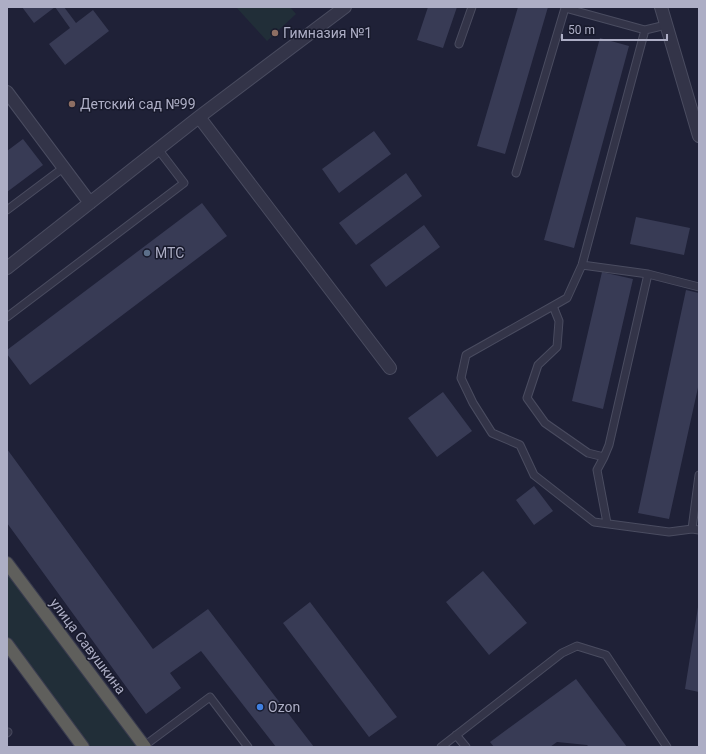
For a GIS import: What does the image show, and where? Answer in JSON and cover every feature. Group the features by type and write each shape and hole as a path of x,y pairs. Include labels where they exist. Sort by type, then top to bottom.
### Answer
{"highway":[{"name":"улица Савушкина","path":"7,563 144,746"},
{"path":"7,644 83,747"}],"street":[{"path":"7,268 199,117 345,7"},
{"path":"661,7 699,136"},
{"path":"8,95 90,203"},
{"path":"199,117 390,368"}],"lane":[{"path":"459,44 472,7"},
{"path":"516,173 565,8 645,30 666,25"},
{"path":"645,30 582,265 567,298 466,355 461,378 473,403 492,433 520,445 534,475 594,522 669,532 695,530 699,475"},
{"path":"7,317 184,183 158,149"},
{"path":"7,210 63,168"},
{"path":"582,265 648,274 699,287"},
{"path":"607,523 597,470 609,445 648,274"},
{"path":"553,306 559,321 557,347 538,365 526,398 545,423 588,453 604,457"},
{"path":"441,747 562,652 577,646 606,655 667,747"},
{"path":"144,746 210,697 248,747"},
{"path":"456,735 466,747"}],"shaded area":[{"path":"236,7 290,7 296,14 267,41"},
{"path":"7,565 142,747 91,747 7,637"}],"building":[{"path":"22,7 55,7 34,23"},
{"path":"55,7 64,7 76,23 93,10 109,31 65,65 49,44 70,28"},
{"path":"428,7 457,7 443,48 417,40"},
{"path":"518,7 548,7 505,154 477,146"},
{"path":"600,38 629,46 574,248 544,240"},
{"path":"374,131 391,154 339,193 322,169"},
{"path":"23,139 43,165 7,192 7,151"},
{"path":"406,173 422,196 356,245 339,223"},
{"path":"202,203 227,236 30,385 7,354 7,350"},
{"path":"636,217 690,228 684,255 630,244"},
{"path":"424,225 440,247 386,287 370,265"},
{"path":"602,272 633,279 603,409 572,401"},
{"path":"686,290 699,293 699,383 669,519 638,513"},
{"path":"443,392 472,431 437,457 408,418"},
{"path":"7,449 153,649 208,609 314,747 276,747 201,651 170,673 181,688 146,714 7,523"},
{"path":"534,486 553,511 534,525 516,500"},
{"path":"483,571 527,623 489,655 446,602"},
{"path":"310,602 397,717 369,737 283,623"},
{"path":"699,607 699,692 685,689"},
{"path":"576,679 627,747 589,747 587,745 557,742 550,747 494,747 490,742"}],"place":[{"name":"Гимназия №1","path":"275,33"},
{"name":"Детский сад №99","path":"72,104"},
{"name":"МТС","path":"147,253"},
{"name":"Ozon","path":"260,707"}]}
